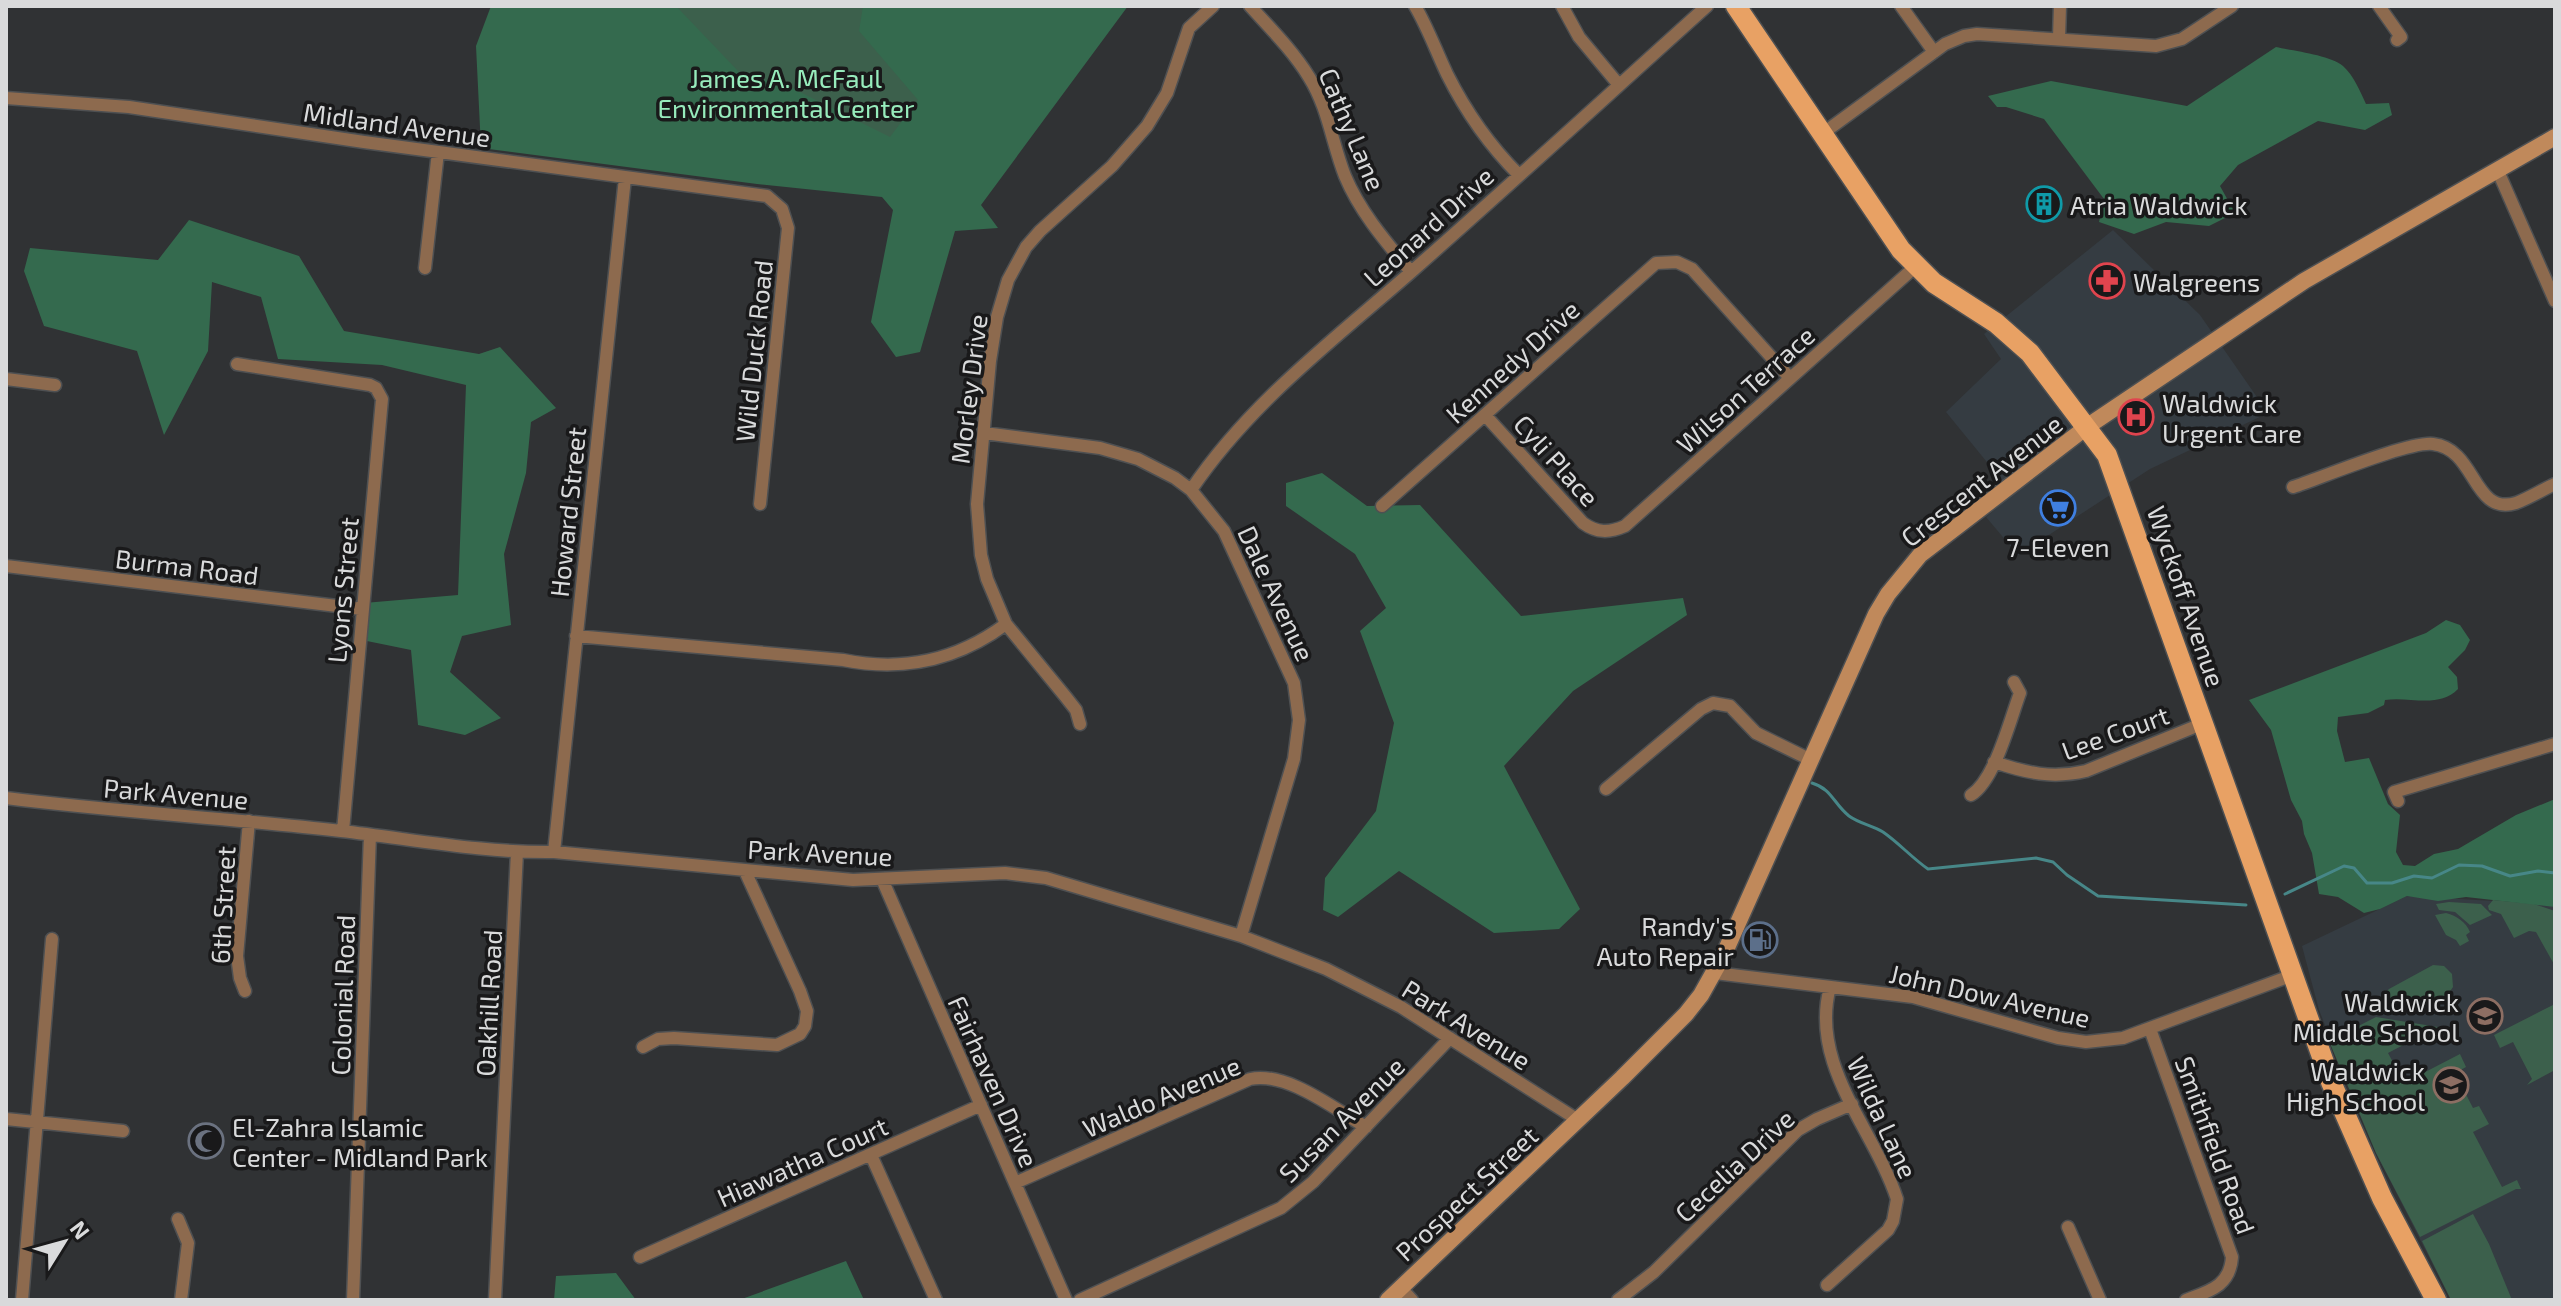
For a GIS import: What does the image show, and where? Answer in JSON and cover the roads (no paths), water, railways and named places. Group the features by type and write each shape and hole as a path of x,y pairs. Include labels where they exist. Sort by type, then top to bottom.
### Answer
{"main road":[{"name":"Wyckoff Avenue","path":"1736,6 1901,250 1952,298 1996,323 2030,353 2088,426 2115,469 2293,975 2355,1141 2436,1300"},
{"name":"Crescent Avenue","path":"1578,1120 1686,1014 1715,973 1876,614 1904,572 1938,539 2088,426 2304,281 2555,137"},
{"name":"Prospect Street","path":"1388,1300 1406,1294 1578,1120"}],"street":[{"name":"Morley Drive","path":"1080,724 1076,710 1006,624 987,579 978,530 977,504 997,317 1016,263 1040,231 1112,166 1154,116 1167,93 1189,28 1213,6"},
{"name":"Cathy Lane","path":"1250,6 1297,58 1310,79 1319,95 1336,151 1356,198 1378,233 1411,272"},
{"path":"1415,6 1464,105 1486,139 1519,175"},
{"path":"1562,6 1585,45 1619,85"},
{"name":"Leonard Drive","path":"1191,490 1221,448 1319,351 1707,6"},
{"path":"1901,6 1934,52"},
{"path":"2059,38 2060,6"},
{"path":"2379,6 2401,37 2397,40"},
{"path":"1822,134 1951,41 1977,34 2156,46 2182,39 2228,7"},
{"name":"Midland Avenue","path":"6,98 129,107 625,178 758,193 778,205"},
{"path":"425,268 438,152"},
{"path":"2497,169 2555,301"},
{"name":"Howard Street","path":"554,852 625,178"},
{"name":"Wild Duck Road","path":"760,504 788,228 778,205"},
{"name":"Kennedy Drive","path":"1382,506 1656,263 1677,262 1692,269 1790,378"},
{"name":"Wilson Terrace","path":"1599,531 1625,526 1916,266"},
{"name":"Lyons Street","path":"237,364 370,385 376,388 382,399 343,831"},
{"path":"6,379 55,385"},
{"name":"Cyli Place","path":"1485,415 1583,523 1599,531"},
{"name":"Dale Avenue","path":"984,433 1044,439 1119,452 1154,466 1191,490 1224,531 1274,635 1298,700 1294,759 1241,936"},
{"path":"2293,487 2410,447 2431,443 2442,445 2459,456 2483,494 2497,503 2515,503 2555,484"},
{"name":"Burma Road","path":"6,566 362,609"},
{"path":"576,636 883,666 931,662 969,648 1006,624"},
{"path":"1971,795 1981,789 1994,762 2020,693 2014,682"},
{"path":"1606,789 1701,709 1713,703 1730,706 1756,733 1811,760"},
{"name":"Lee Court","path":"1994,762 2031,774 2068,775 2086,771 2204,723"},
{"path":"2398,801 2394,792 2555,744"},
{"name":"Park Avenue","path":"6,798 121,812 249,821 517,852 554,852 853,880 1026,874 1287,952 1364,987 1578,1120"},
{"name":"6th Street","path":"245,991 237,956 249,821"},
{"name":"Colonial Road","path":"353,1300 370,835"},
{"name":"Oakhill Road","path":"495,1300 517,852"},
{"path":"643,1047 658,1039 674,1038 777,1045 800,1034 805,1026 807,1011 800,991 745,871"},
{"name":"Fairhaven Drive","path":"882,879 1066,1300"},
{"path":"22,1300 52,939"},
{"name":"John Dow Avenue","path":"1715,973 1913,997 2069,1041 2109,1041 2150,1029 2293,975"},
{"name":"Wilda Lane","path":"1827,1285 1888,1230 1896,1209 1893,1188 1828,1050 1825,1015 1830,987"},
{"name":"Smithfield Road","path":"2150,1029 2232,1257 2223,1283 2186,1300"},
{"name":"Susan Avenue","path":"1080,1300 1281,1208 1313,1182 1450,1038"},
{"name":"Waldo Avenue","path":"1015,1183 1250,1079 1261,1077 1284,1081 1366,1127"},
{"name":"Cecelia Drive","path":"1618,1300 1636,1295 1654,1272 1798,1130 1852,1104"},
{"name":"Hiawatha Court","path":"640,1257 981,1105"},
{"path":"6,1119 123,1131"},
{"path":"871,1155 936,1300"},
{"path":"178,1219 188,1243 181,1300"},
{"path":"2068,1227 2100,1300"}],"waterway":[{"path":"1812,783 1828,793 1849,816 1883,832 1928,869 2036,858 2053,862 2098,896 2246,905"},
{"path":"2285,894 2344,866 2354,868 2367,883 2392,883 2414,876 2432,878 2459,865 2482,866 2510,876 2538,871 2555,873"}],"place":[{"name":"Atria Waldwick","path":"2044,204"},
{"name":"Walgreens","path":"2107,281"},
{"name":"Waldwick Urgent Care","path":"2136,417"},
{"name":"7-Eleven","path":"2058,508"},
{"name":"Randy's Auto Repair","path":"1760,940"},
{"name":"Waldwick Middle School","path":"2485,1016"},
{"name":"Waldwick High School","path":"2451,1085"},
{"name":"El-Zahra Islamic Center - Midland Park","path":"206,1141"}],"park label":[{"name":"James A. McFaul Environmental Center","path":"786,92"}]}
